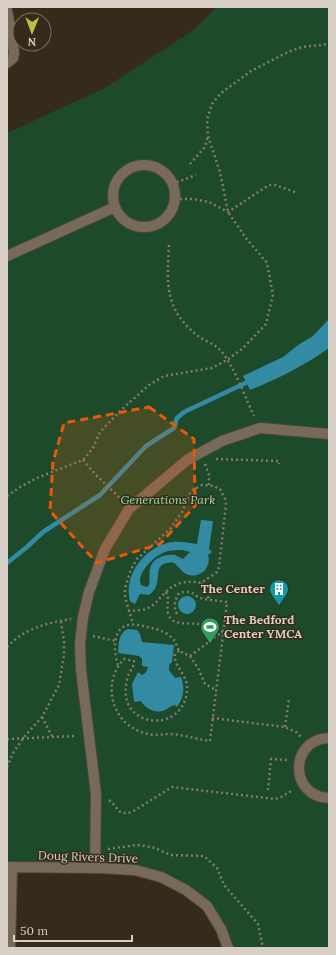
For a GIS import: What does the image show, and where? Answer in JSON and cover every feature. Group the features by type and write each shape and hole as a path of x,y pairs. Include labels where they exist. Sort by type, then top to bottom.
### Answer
{"street":[{"path":"7,11 14,53 13,58 7,63"},
{"path":"144,165 154,167 163,172 172,184 175,199 172,209 166,218 158,224 148,227 138,227 128,223 120,216 115,207 113,198 114,188 118,179 125,171 144,165"},
{"path":"7,256 115,207"},
{"path":"95,868 96,794 80,670 80,644 83,617 89,592 105,549 129,509 187,460 222,441 260,428 329,434"},
{"path":"329,738 323,738 313,742 305,749 300,758 298,768 300,779 305,788 313,794 323,798 329,798"},
{"path":"9,867 10,948"},
{"name":"Doug Rivers Drive","path":"9,867 135,870 161,877 186,890 207,906 220,929 228,948"}],"path":[{"path":"7,496 39,477 83,460 94,448 100,432 120,411 150,385 164,376 212,368 227,360 242,348 266,324 273,295 267,264 246,238 228,212 220,172 208,136 206,120 212,104 220,94 251,71 288,52 302,47 329,44"},
{"path":"190,164 205,147 208,136"},
{"path":"172,184 196,175"},
{"path":"228,212 269,185 295,192"},
{"path":"175,199 193,199 209,202 228,212"},
{"path":"169,245 167,283 168,294 175,310 185,324 199,336 220,350 233,371 260,428"},
{"path":"204,462 216,459 279,461 279,464"},
{"path":"83,460 96,475 122,499"},
{"path":"206,467 209,475 209,485"},
{"path":"128,611 149,608 158,601 166,591 177,584 186,582 201,583 217,572 219,567 226,504 223,493 220,489 209,485 202,485 191,491 182,512 170,529 137,559 131,569 125,588 128,611 133,624"},
{"path":"201,583 210,600"},
{"path":"166,591 169,598 168,614 172,619 178,623 198,624 223,632"},
{"path":"177,614 174,606 180,593 194,593 201,599 227,602 210,740 170,734 156,735 143,733 124,722 117,714 113,703 111,685 118,665 124,659 134,661 134,666 130,672 126,684 126,697 130,706 137,714 145,719 155,721 167,720 177,714 184,706 188,687 186,679 174,659 175,654 179,651"},
{"path":"7,647 12,641 37,626 83,617"},
{"path":"7,767 13,753 24,737 42,717 59,685 62,672 64,642 61,621"},
{"path":"118,665 115,655 118,632 125,626 133,624 150,627 166,633 175,641 179,651 190,656 205,684 216,690"},
{"path":"190,656 223,632"},
{"path":"91,636 116,640"},
{"path":"285,727 289,699"},
{"path":"42,717 53,736"},
{"path":"212,718 285,727 296,732 301,737"},
{"path":"7,738 88,736"},
{"path":"268,790 271,759 287,760"},
{"path":"96,794 111,802 116,809 126,814 132,812 172,787 275,799 293,790"},
{"path":"108,849 137,845 152,847 171,855 204,856 217,868 224,885 258,924 263,948"}],"highlighted area":[{"path":"149,407 194,439 195,506 160,544 97,563 50,511 53,462 64,423"}],"green space":[{"name":"Generations Park","path":"217,7 329,7 329,948 228,948 207,906 186,890 135,870 7,867 7,133 105,88 192,31"}],"water":[{"path":"329,319 329,348 291,371 250,390 243,376 283,357 298,345 313,336"},
{"path":"201,520 213,521 209,549 212,552 208,555 208,564 203,572 200,574 191,575 184,573 174,563 162,565 159,571 156,587 153,591 149,595 140,594 135,604 130,601 130,581 133,572 145,555 153,549 172,542 197,544","holes":["172,550 190,552 183,559 175,555 163,556 156,559 151,565 149,585 147,587 141,585 140,581 143,571 146,566 159,555"]},
{"path":"187,596 193,599 196,605 193,611 187,614 181,611 178,605 181,599"},
{"path":"128,629 137,630 140,634 142,642 174,645 172,662 169,665 169,670 175,678 181,677 183,685 181,700 177,707 175,705 163,711 153,711 147,708 141,701 134,701 132,684 138,672 142,675 146,672 148,667 142,666 142,659 139,656 118,653 122,633"}],"waterway":[{"path":"7,563 43,532 100,495 146,446 174,428 177,418 184,412 252,380"}],"place":[{"name":"The Center","path":"279,606"},
{"name":"The Bedford Center YMCA","path":"210,644"}]}
